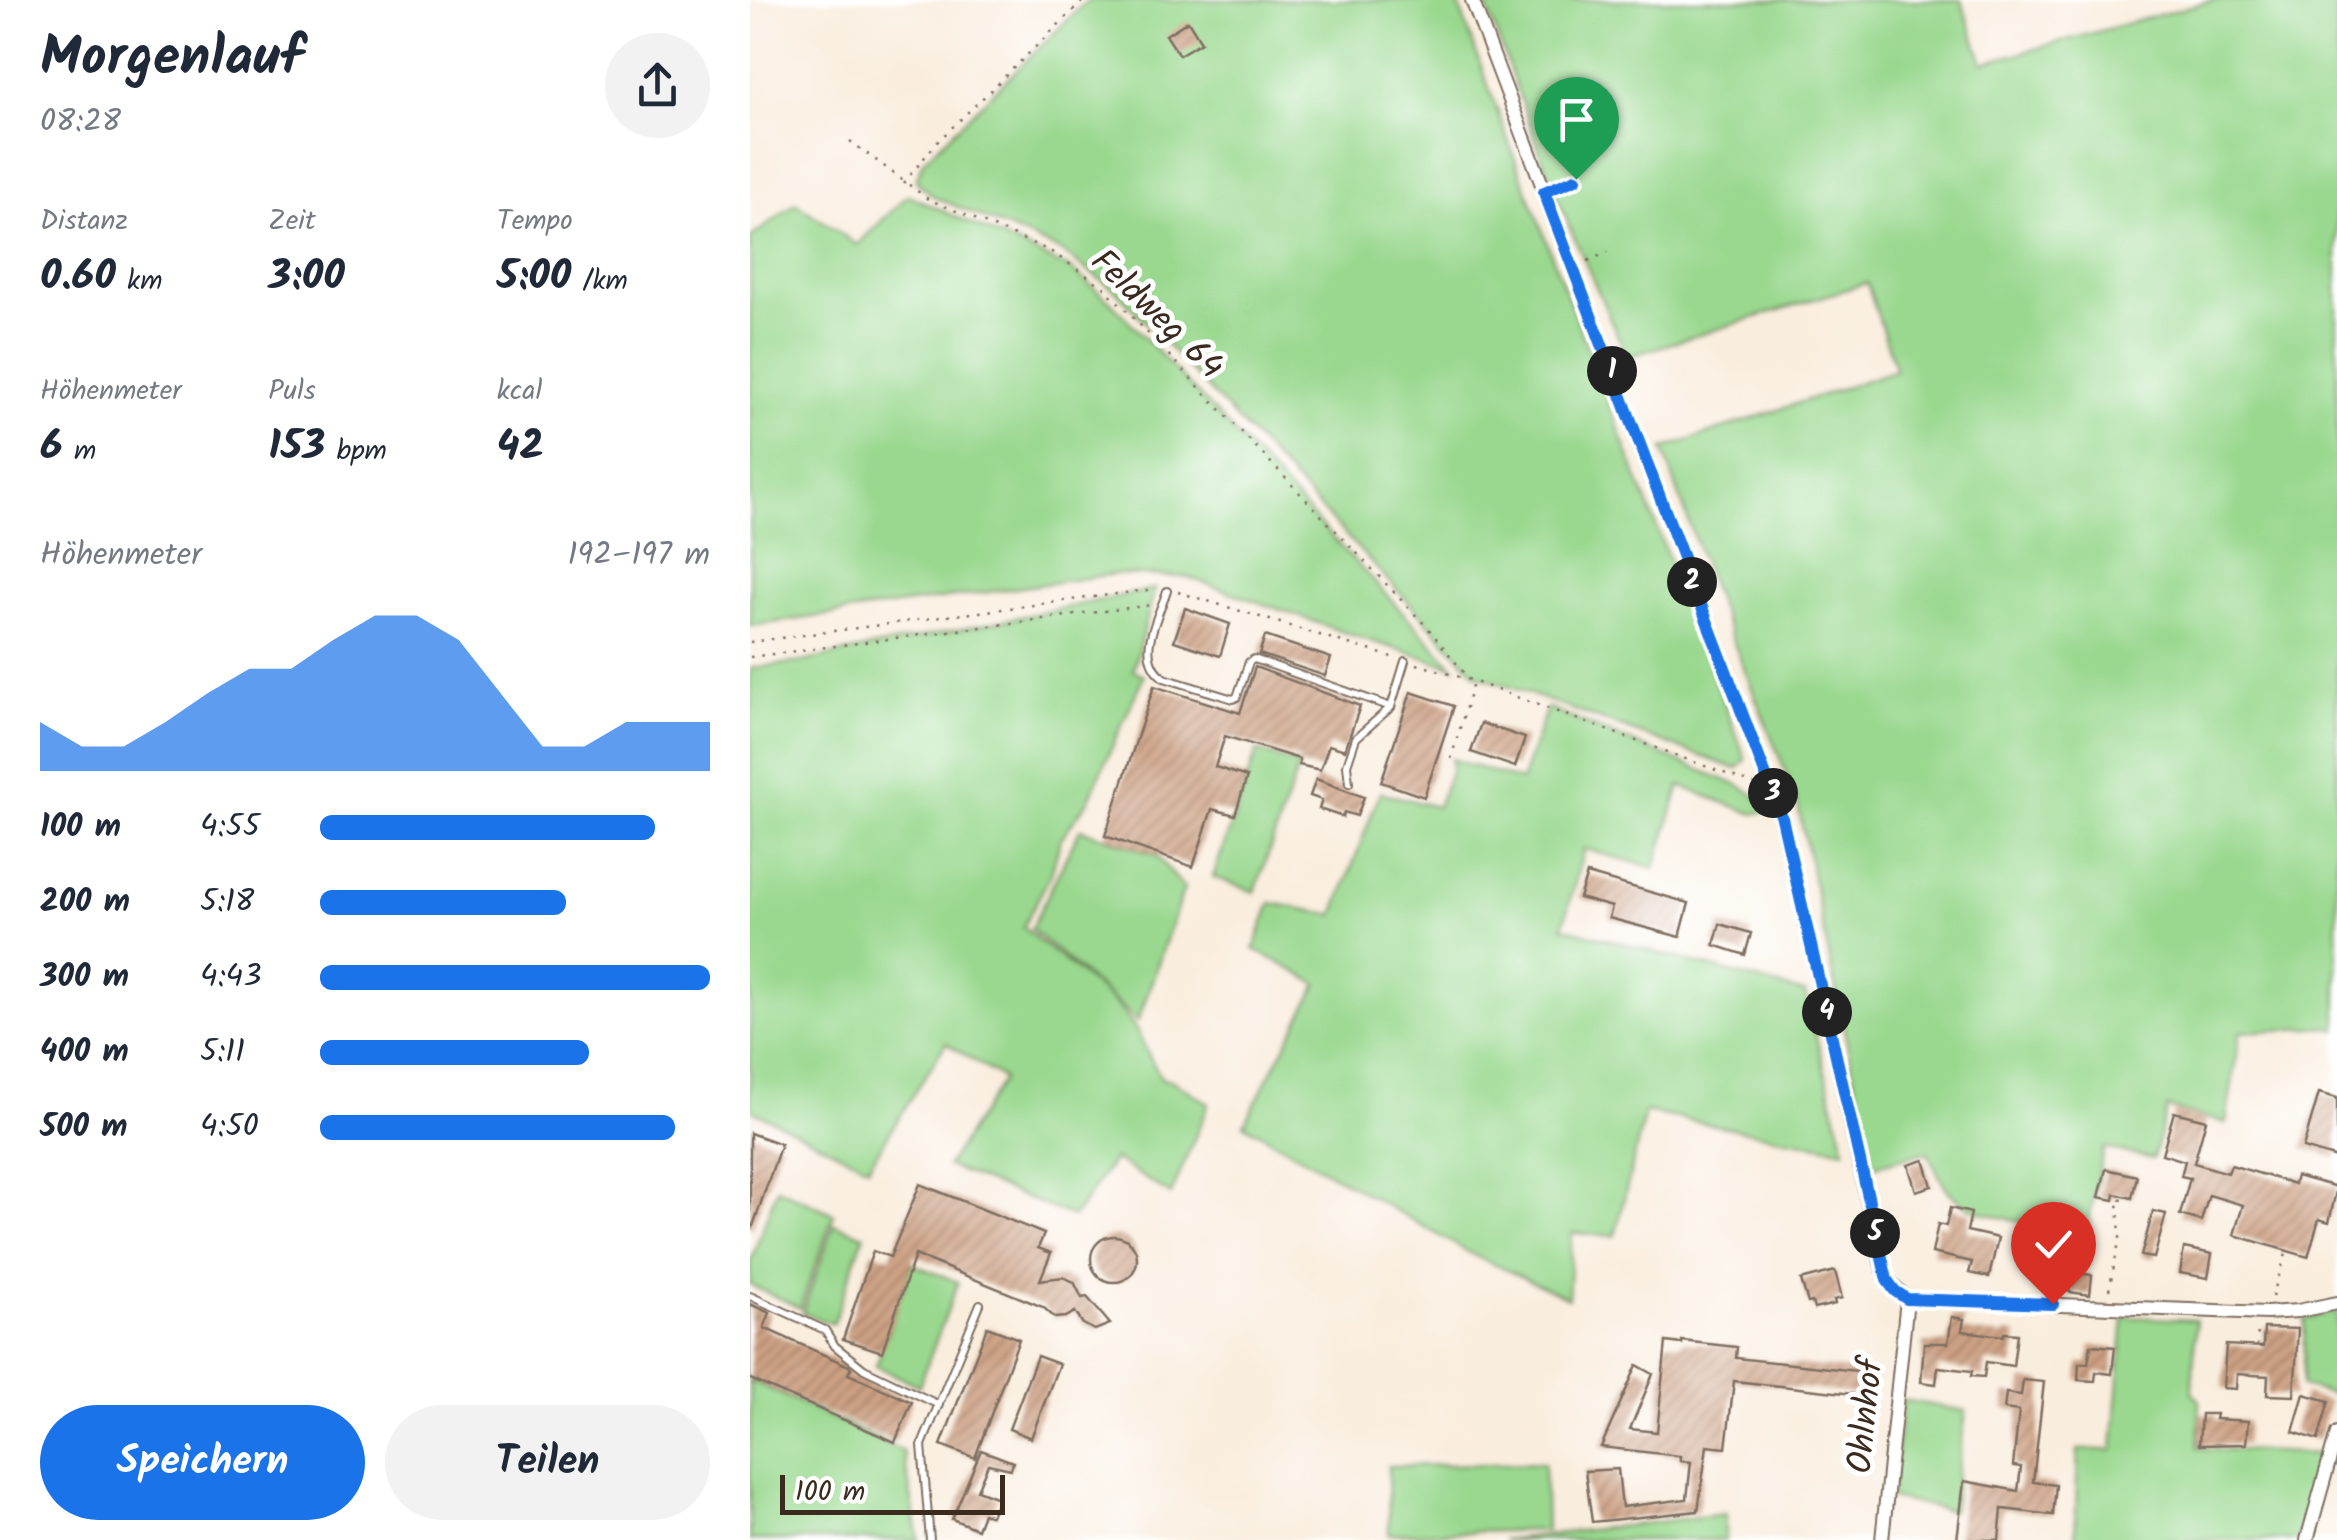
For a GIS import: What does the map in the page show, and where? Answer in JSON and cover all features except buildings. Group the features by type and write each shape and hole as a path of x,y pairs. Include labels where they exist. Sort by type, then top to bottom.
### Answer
{"street":[{"path":"1472,0 1775,819 1881,1262 1895,1291 1907,1299 2263,1313 2298,1311 2337,1302"},
{"name":"Ohlnhof","path":"1882,1540 1907,1299"},
{"path":"2306,1540 2337,1433"}],"lane":[{"path":"1167,591 1149,646 1149,661 1164,678 1233,699 1249,662 1254,659 1390,707"},
{"path":"1349,783 1347,764 1356,738 1390,707 1406,661"},
{"path":"750,1296 826,1330 834,1346 864,1369 938,1405"},
{"path":"930,1540 922,1445 980,1304"}],"path":[{"path":"904,184 936,143 1084,0"},
{"name":"Feldweg 64","path":"850,141 928,199 1050,251 1104,287 1415,614 1472,681 1451,759"},
{"path":"1544,192 1576,179"},
{"path":"1573,267 1608,252"},
{"path":"750,656 1143,603 1162,606"},
{"path":"2106,1306 2120,1238 2118,1199 2123,1200 2124,1196"},
{"path":"2257,1346 2263,1313 2287,1250"}],"green space":[{"path":"1088,0 1457,0 1746,760 1737,769 1477,675 1115,290 1059,250 934,197 916,181 923,161"},
{"path":"1484,0 1961,0 1983,63 2213,0 2337,0 2337,1030 2329,1027 2240,1032 2226,1123 2167,1108 2153,1159 2104,1148 2087,1230 2000,1217 1969,1207 1947,1189 1928,1152 1872,1166 1797,801 1713,591 1663,449 1896,370 1867,283 1627,357 1556,196"},
{"path":"908,195 1071,269 1111,302 1454,667 1187,577 1115,574 750,626 750,238 796,203 857,245"},
{"path":"1155,589 1133,670 1144,675 1088,801 1061,838 1051,874 1023,927 1124,1013 1163,1080 1169,1079 1209,1103 1171,1195 1114,1159 1073,1217 947,1166 1003,1079 946,1043 868,1167 750,1109 750,668 801,662"},
{"path":"1547,708 1740,786 1753,794 1766,811 1754,814 1680,786 1655,868 1584,849 1563,927 1805,993 1845,1150 1645,1112 1615,1236 1572,1233 1568,1298 1475,1256 1244,1124 1318,984 1254,949 1271,903 1334,915 1380,792 1437,807 1452,767 1451,759 1521,781"},
{"path":"1257,751 1299,765 1255,892 1213,877"},
{"path":"1080,829 1156,855 1184,888 1138,1021 1031,929"},
{"path":"777,1188 834,1214 800,1308 750,1285 750,1263"},
{"path":"834,1224 864,1235 833,1324 802,1313"},
{"path":"912,1264 958,1282 919,1386 876,1366"},
{"path":"2337,1311 2336,1395 2302,1386 2305,1319"},
{"path":"2124,1317 2196,1320 2192,1392 2200,1400 2198,1448 2319,1454 2297,1540 2075,1540 2078,1450 2113,1450"},
{"path":"750,1380 903,1451 919,1540 750,1540"},
{"path":"1903,1400 1966,1411 1952,1511 1891,1498"},
{"path":"1544,1463 1546,1530 1389,1534 1388,1466"},
{"path":"1725,1514 1725,1540 1502,1540"}],"route":[{"path":"1576,179 1544,192 1782,818 1887,1280 1907,1299 2053,1304"}]}
